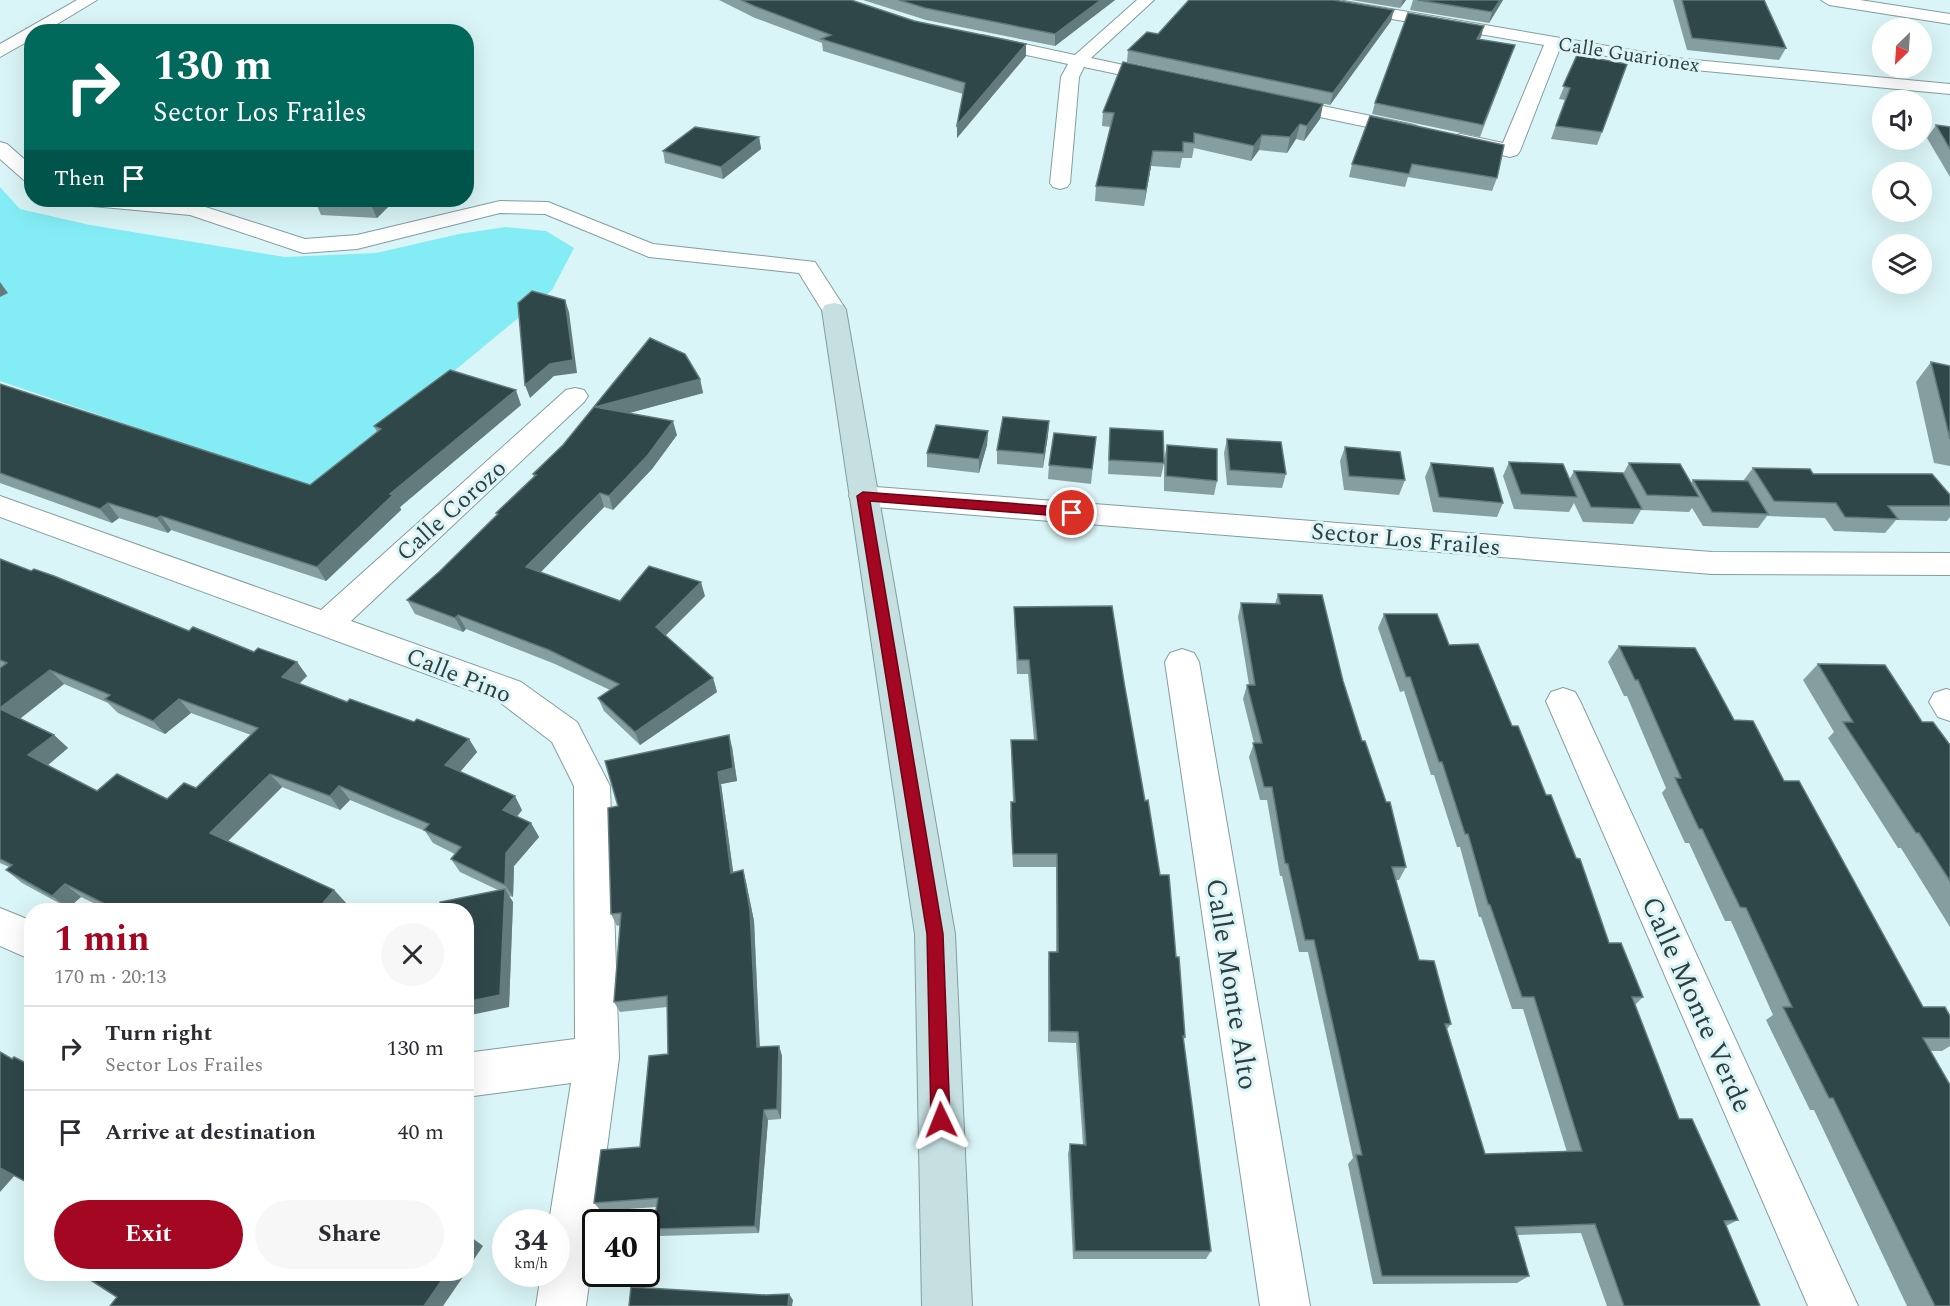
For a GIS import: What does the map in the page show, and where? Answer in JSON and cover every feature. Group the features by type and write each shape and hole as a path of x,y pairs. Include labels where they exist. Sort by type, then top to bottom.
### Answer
{"street":[{"path":"45,24 89,0"},
{"path":"1060,183 1070,77 1078,61 1146,0"},
{"name":"Calle Guarionex","path":"1311,0 1684,64 1950,89"},
{"path":"1829,0 1903,6 1950,20"},
{"path":"0,52 24,36"},
{"path":"966,36 1183,83"},
{"path":"1265,100 1510,151 1553,43"},
{"path":"4,151 24,154"},
{"path":"4,151 24,170"},
{"path":"171,207 193,209 303,246 357,242 500,207 548,208 649,250 807,267 834,310 935,934 947,1306"},
{"name":"Calle Corozo","path":"327,624 575,396"},
{"name":"Sector Los Frailes","path":"863,496 1712,563 1950,564"},
{"name":"Calle Pino","path":"0,506 509,691 565,732 592,786 597,1058 561,1306"},
{"name":"Calle Monte Alto","path":"1182,662 1284,1306"},
{"name":"Calle Monte Verde","path":"1563,701 1833,1306"},
{"path":"0,926 24,938"},
{"path":"474,1074 597,1058"}],"shaded area":[{"path":"0,187 20,209 90,225 285,257 376,253 459,234 506,227 546,231 574,248 552,290 313,488 0,381"}],"building":[{"path":"741,0 851,0 914,21 1026,44 957,125 965,83 821,39 831,35"},
{"path":"899,0 1101,0 1055,34 925,8"},
{"path":"1189,0 1334,0 1394,10 1333,93 1128,50 1147,32 1158,34"},
{"path":"1418,0 1500,0 1492,12"},
{"path":"1682,0 1764,0 1786,48 1692,38"},
{"path":"1408,13 1484,26 1477,39 1515,45 1483,125 1375,103"},
{"path":"1577,55 1627,64 1602,132 1556,126 1570,88 1563,86"},
{"path":"1123,62 1323,104 1307,126 1300,124 1290,137 1262,135 1254,146 1194,133 1194,143 1183,142 1183,152 1153,151 1146,190 1096,186 1114,113 1103,112"},
{"path":"1370,116 1504,145 1497,178 1412,164 1409,174 1352,164"},
{"path":"1936,125 1950,127 1950,149"},
{"path":"695,127 759,137 721,167 663,151"},
{"path":"532,291 565,300 573,360 550,364 525,385 518,303"},
{"path":"650,338 685,354 700,379 595,407 673,421 648,455 609,496 600,493 526,567 620,601 649,566 701,582 656,627 713,678 635,732 598,698 619,684 549,650 458,615 455,618 407,600 439,572 536,475 533,474 563,445"},
{"path":"1931,362 1950,366 1950,439"},
{"path":"450,370 516,390 390,494 393,495 317,567 161,516 157,518 108,503 100,509 0,473 0,384 310,485 381,429 374,426"},
{"path":"1003,417 1049,421 1044,454 997,450"},
{"path":"936,425 988,431 979,459 927,453"},
{"path":"1110,428 1163,431 1164,463 1109,460"},
{"path":"1054,433 1096,437 1092,469 1049,465"},
{"path":"1227,439 1281,442 1286,474 1230,470"},
{"path":"1167,445 1217,449 1217,481 1166,476"},
{"path":"1345,447 1400,452 1405,480 1349,476"},
{"path":"1509,462 1563,464 1577,497 1521,494"},
{"path":"1431,463 1493,468 1503,503 1439,497"},
{"path":"1629,463 1680,464 1699,497 1647,495"},
{"path":"1753,468 1810,469 1813,474 1932,474 1950,495 1950,506 1888,506 1898,519 1845,517 1836,503 1774,501"},
{"path":"1574,471 1623,473 1642,509 1591,507"},
{"path":"1693,480 1748,481 1768,514 1712,512"},
{"path":"0,559 31,571 34,569 54,576 189,631 193,627 254,652 258,648 297,662 282,677 347,702 350,699 414,722 417,719 469,739 445,765 515,796 503,810 531,823 506,853 505,885 451,859 461,847 424,830 429,824 339,786 330,796 270,774 210,833 334,890 323,903 103,903 65,884 52,896 6,870 12,865 0,859 0,709 54,735 28,755 97,791 117,774 167,799 184,783 196,788 258,728 179,699 153,721 105,699 110,695 50,670 0,708 0,668 7,663 0,660"},
{"path":"1278,594 1322,595 1343,681 1362,741 1365,741 1386,802 1390,802 1406,867 1392,867 1419,960 1434,961 1451,1024 1445,1024 1485,1154 1582,1151 1534,997 1522,997 1488,904 1468,834 1465,834 1442,762 1439,762 1410,677 1406,677 1384,614 1437,614 1449,645 1478,644 1512,726 1518,726 1546,795 1551,795 1576,858 1580,859 1609,943 1621,943 1643,997 1632,997 1679,1119 1692,1119 1738,1220 1724,1221 1760,1306 1624,1306 1595,1224 1515,1227 1529,1276 1382,1276 1356,1155 1362,1155 1314,940 1305,940 1288,864 1285,863 1272,787 1264,787 1253,743 1262,743 1247,685 1255,685 1241,603 1280,604"},
{"path":"1112,606 1160,875 1169,875 1176,957 1179,957 1185,1037 1183,1036 1211,1251 1075,1251 1070,1144 1086,1145 1078,1032 1050,1031 1049,952 1058,952 1057,854 1013,854 1011,802 1015,802 1011,740 1037,740 1029,660 1018,660 1014,607"},
{"path":"1619,646 1695,648 1734,720 1753,721 1784,781 1799,781 1923,1007 1945,1007 1950,1016 1950,1038 1923,1038 1950,1085 1950,1306 1935,1306 1833,1098 1829,1098 1783,1007 1792,1007 1746,908 1740,907 1702,829 1699,829 1675,778 1681,778 1638,680 1635,680"},
{"path":"1818,664 1885,665 1922,722 1933,722 1950,745 1950,881 1843,722 1853,722"},
{"path":"729,735 733,768 718,772 731,873 743,870 750,910 757,1047 779,1046 777,1109 764,1110 755,1226 660,1229 660,1209 656,1209 658,1198 594,1203 601,1150 640,1147 649,1056 668,1054 667,996 614,1002 621,913 611,914 608,808 618,806 605,761"},
{"path":"505,889 500,995 474,1000 474,903 440,902"},
{"path":"0,1052 12,1059 14,1057 24,1062 24,1181 0,1168"},
{"path":"92,1281 441,1281 424,1306 110,1306 117,1297"},
{"path":"631,1287 766,1295 789,1294 788,1306 629,1306"}],"route":[{"path":"941,1120 935,934 863,496 1072,513"}]}
